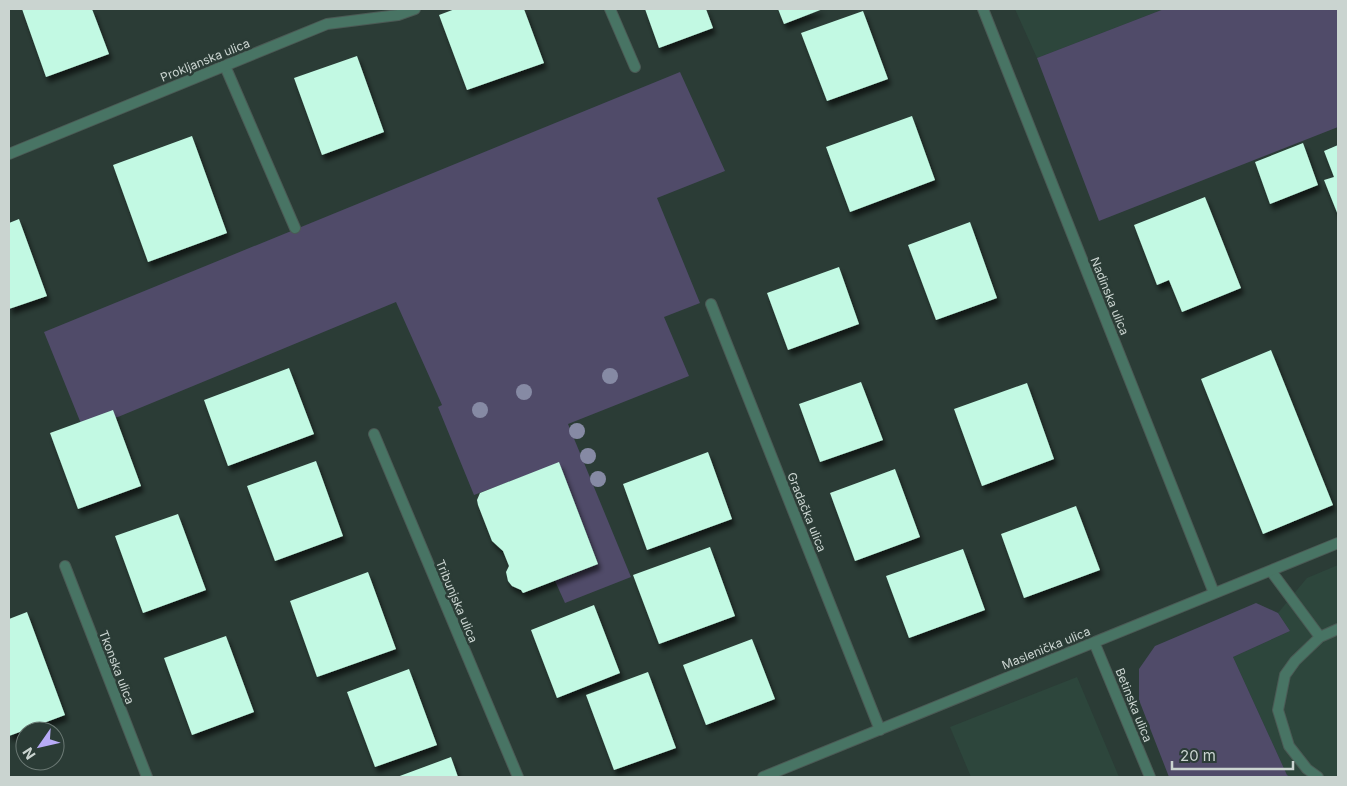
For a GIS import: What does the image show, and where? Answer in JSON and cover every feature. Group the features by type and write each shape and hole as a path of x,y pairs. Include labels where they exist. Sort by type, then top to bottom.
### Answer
{"street":[{"name":"Prokljanska ulica","path":"9,154 327,24 398,15 415,9"},
{"path":"610,9 635,67"},
{"name":"Nadinska ulica","path":"983,9 1214,593"},
{"path":"225,66 295,228"},
{"name":"Gradačka ulica","path":"711,304 880,730"},
{"name":"Tribunjska ulica","path":"374,434 518,777"},
{"name":"Maslenička ulica","path":"763,777 1338,544"},
{"name":"Tkonska ulica","path":"64,566 147,777"},
{"path":"1271,571 1320,637"},
{"path":"1318,777 1307,769 1289,746 1278,710 1285,674 1295,661 1320,637 1338,629"},
{"name":"Betinska ulica","path":"1094,642 1150,777"}],"shaded area":[{"path":"1015,9 1164,9 1037,58"},
{"path":"1164,9 1338,9 1338,127 1099,221 1037,58"},
{"path":"680,72 725,171 657,198 700,303 664,317 689,376 568,424 631,577 565,603 555,581 598,564 559,463 474,495 438,407 442,405 396,302 84,431 44,332"},
{"path":"1338,565 1338,777 1290,777 1287,775 1233,657 1290,631 1278,613 1307,578"},
{"path":"1256,603 1278,613 1290,631 1233,657 1287,775 1290,777 1169,777 1139,700 1139,669 1155,646"},
{"path":"1077,677 1119,777 971,777 950,727"}],"building":[{"path":"22,9 92,9 109,54 46,77"},
{"path":"455,9 524,9 544,63 467,90 439,15"},
{"path":"645,9 706,9 713,28 659,48"},
{"path":"778,9 823,9 784,24"},
{"path":"863,11 888,79 827,101 801,33"},
{"path":"357,56 384,132 322,155 294,78"},
{"path":"912,116 935,180 850,212 826,147"},
{"path":"192,136 227,233 148,262 113,165"},
{"path":"1303,143 1318,185 1270,204 1255,162"},
{"path":"1338,145 1338,215 1324,180 1334,177 1324,151"},
{"path":"1205,197 1241,288 1182,312 1169,280 1157,285 1134,225"},
{"path":"19,219 47,296 9,309 9,223"},
{"path":"970,222 997,298 936,320 908,245"},
{"path":"839,267 859,324 788,350 767,293"},
{"path":"1271,350 1333,505 1263,534 1201,379"},
{"path":"289,368 314,434 228,466 204,400"},
{"path":"861,382 883,440 820,462 799,404"},
{"path":"1027,383 1054,459 982,486 954,409"},
{"path":"113,410 141,486 78,509 50,433"},
{"path":"708,452 732,519 647,550 623,484"},
{"path":"316,461 343,536 275,561 247,486"},
{"path":"559,462 598,564 523,593 508,581 506,572 509,566 503,551 492,541 477,500 480,493"},
{"path":"895,469 920,537 855,561 830,493"},
{"path":"1076,506 1100,570 1024,598 1001,534"},
{"path":"178,514 206,590 143,613 115,536"},
{"path":"710,547 735,616 659,644 633,575"},
{"path":"963,549 985,610 909,638 886,576"},
{"path":"368,572 396,649 317,677 290,601"},
{"path":"594,605 620,673 557,698 531,630"},
{"path":"27,612 65,715 49,721 15,721 15,734 9,736 9,619"},
{"path":"226,636 254,712 192,735 164,658"},
{"path":"752,639 775,699 706,725 683,665"},
{"path":"409,669 437,745 375,767 347,692"},
{"path":"648,672 676,748 614,770 586,695"},
{"path":"451,757 458,777 397,777"}]}
